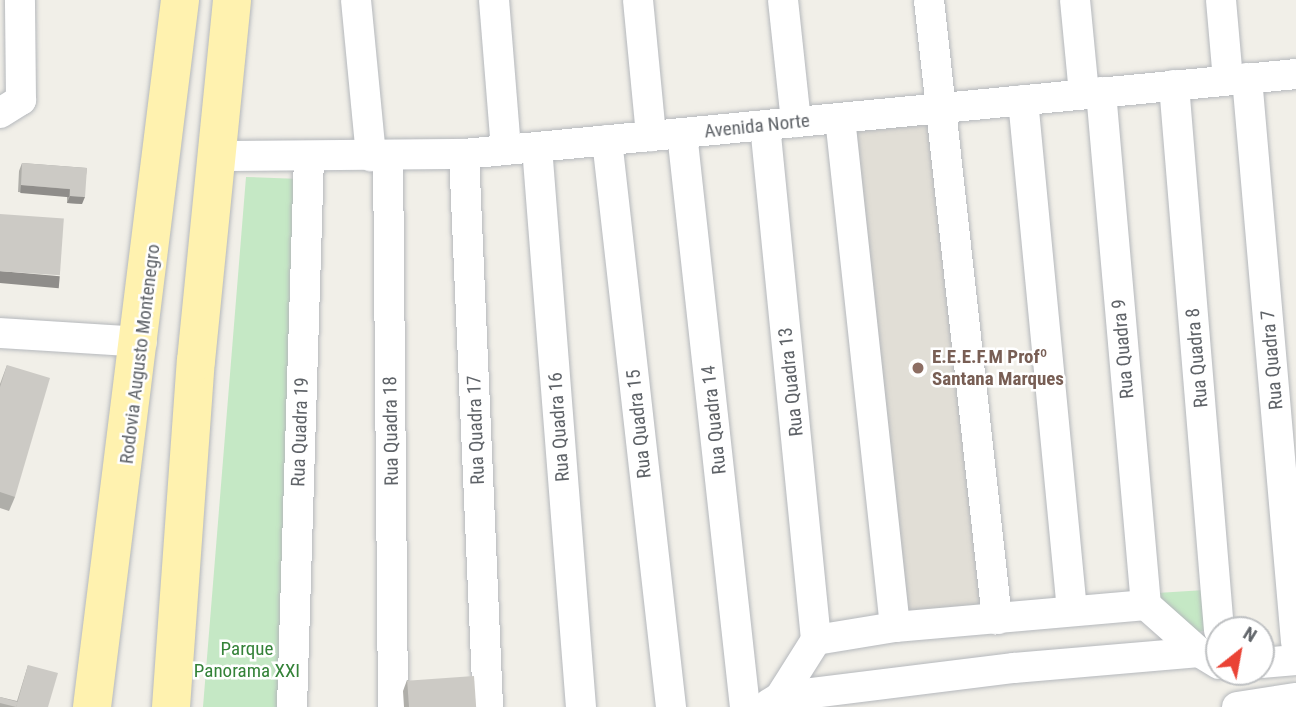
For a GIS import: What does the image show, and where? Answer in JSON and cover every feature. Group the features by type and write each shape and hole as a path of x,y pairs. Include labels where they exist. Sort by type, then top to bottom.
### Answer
{"main road":[{"name":"Rodovia Augusto Montenegro","path":"92,707 142,342 180,0"},
{"path":"171,707 232,0"}],"street":[{"path":"10,106 10,29 20,0"},
{"name":"Rua Quadra 18","path":"356,0 380,156 393,707"},
{"path":"494,0 506,150"},
{"path":"638,0 651,136"},
{"path":"783,0 796,122"},
{"path":"929,0 997,619"},
{"name":"Rua Quadra 9","path":"1076,0 1092,93 1146,605"},
{"name":"Rua Quadra 7","path":"1221,0 1237,79 1296,642"},
{"name":"Avenida Norte","path":"217,156 309,158 464,154 1296,74"},
{"name":"Rua Quadra 8","path":"1174,85 1218,616"},
{"path":"1023,100 1072,611"},
{"path":"840,118 895,627"},
{"name":"Rua Quadra 13","path":"765,125 816,640"},
{"name":"Rua Quadra 14","path":"682,133 745,707"},
{"name":"Rua Quadra 15","path":"607,140 671,707"},
{"name":"Rua Quadra 16","path":"537,147 581,707"},
{"name":"Rua Quadra 17","path":"464,154 488,707"},
{"name":"Rua Quadra 19","path":"292,707 309,158"},
{"path":"0,333 142,342"},
{"path":"772,702 816,640 895,627 1146,605 1205,655"},
{"path":"772,702 1205,658"},
{"path":"1275,662 1296,660"},
{"path":"1254,706 1296,698"}],"shaded area":[{"name":"E.E.E.F.M Profº Santana Marques","path":"935,108 988,615 899,625 845,117"}],"green space":[{"name":"Parque Panorama XXI","path":"246,177 301,179 286,707 203,707"},
{"path":"1205,590 1205,630 1191,634 1157,593"}],"building":[{"path":"22,163 87,168 85,197 70,196 70,189 21,185"},
{"path":"0,214 64,218 60,275 0,271"},
{"path":"7,365 50,378 15,497 0,492 0,387"},
{"path":"28,665 58,673 48,707 16,707"},
{"path":"474,676 476,707 409,707 407,681"},
{"path":"0,697 18,702 16,707 0,703"}],"place":[{"name":"E.E.E.F.M Profº Santana Marques","path":"918,368"}]}
